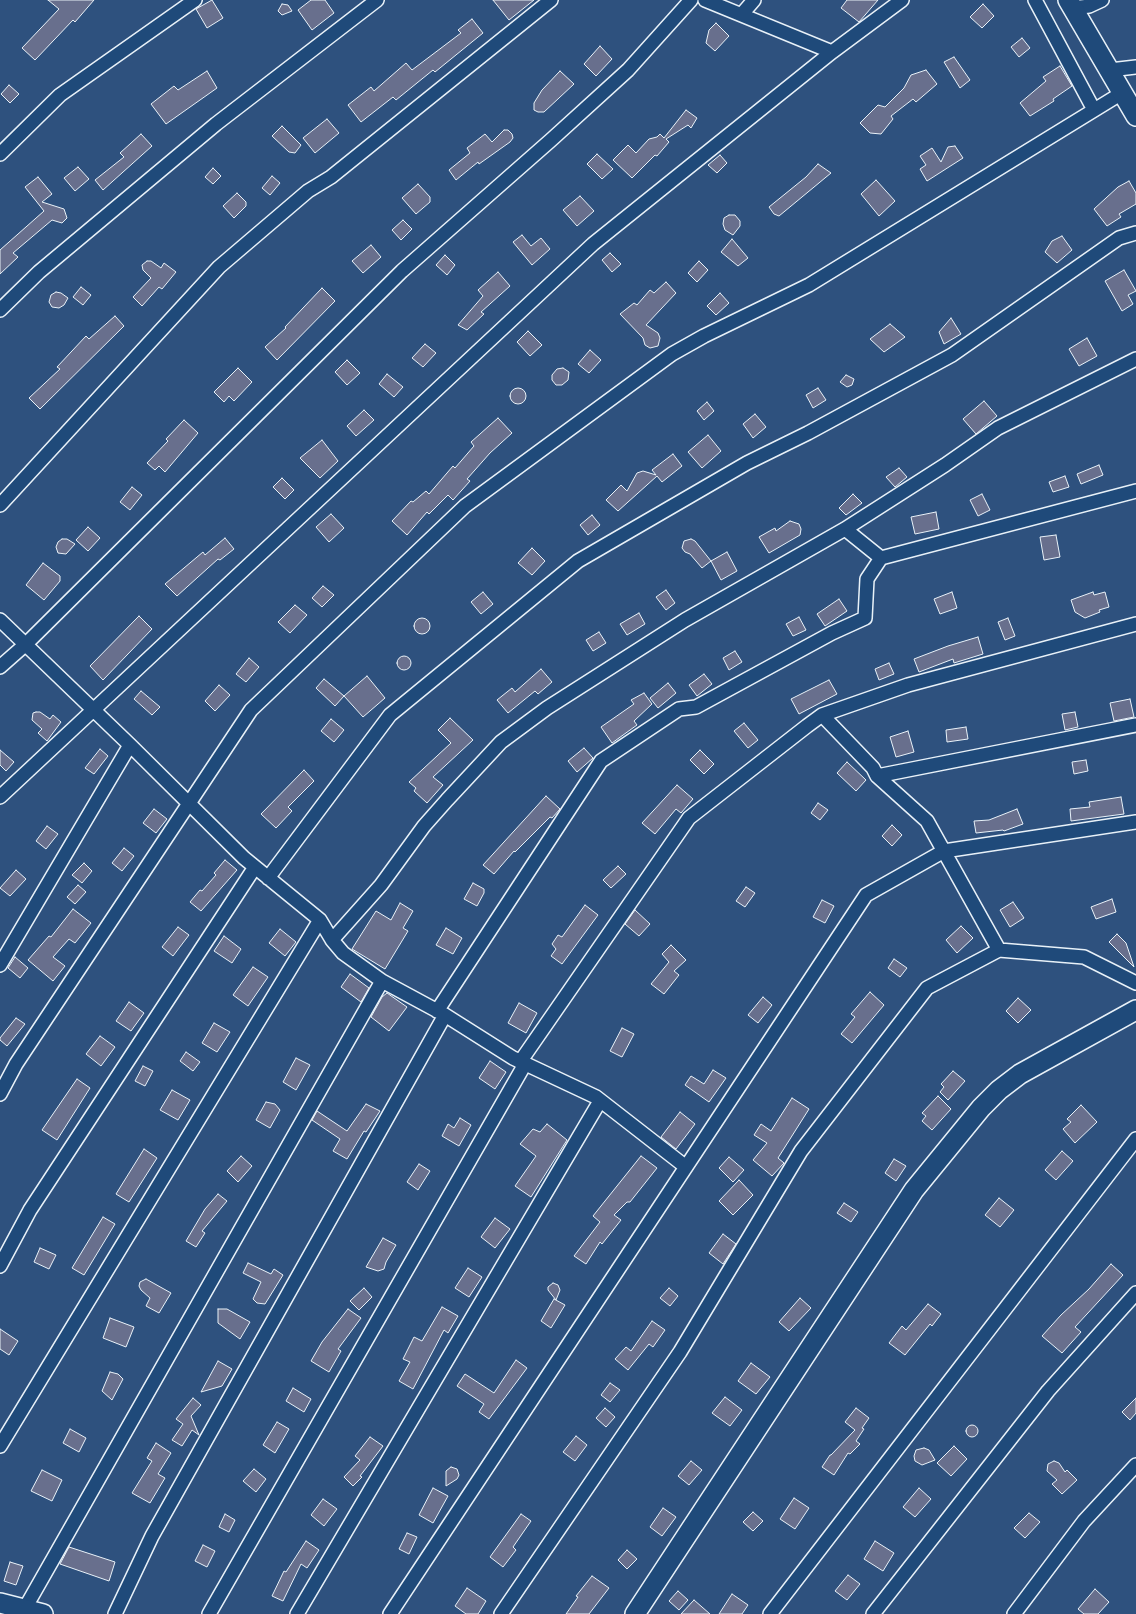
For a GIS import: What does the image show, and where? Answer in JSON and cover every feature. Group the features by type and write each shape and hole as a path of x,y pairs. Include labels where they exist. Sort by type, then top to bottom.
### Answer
{"street":[{"path":"0,154 60,95 194,0"},
{"path":"0,310 39,272 216,124 377,0"},
{"path":"0,505 219,267 308,191 331,177 551,0"},
{"path":"0,667 26,644 402,271 628,70 691,0"},
{"path":"705,0 832,52"},
{"path":"742,14 754,0"},
{"path":"0,797 593,244 832,52 902,0"},
{"path":"1035,0 1094,110"},
{"path":"1070,4 1089,6 1102,0"},
{"path":"1070,4 1136,116"},
{"path":"1110,70 1136,67"},
{"path":"0,1094 16,1064 251,710 465,506 672,354 704,336 809,285 1122,93"},
{"path":"268,878 390,715 578,561 747,464 808,433 952,355 1119,238 1136,233"},
{"path":"332,940 381,885 424,826 501,742 546,708 685,620 845,529 945,465 998,428 1136,359"},
{"path":"114,1614 152,1536 441,1013 601,761 679,709 696,707 832,633 864,618 867,579 881,558 1136,491"},
{"path":"845,529 881,558"},
{"path":"0,620 130,745 244,858 320,920 332,940 343,953 382,981 441,1013 522,1063 600,1101 686,1167"},
{"path":"209,1614 522,1063 689,818 822,715 908,685 1136,624"},
{"path":"822,715 873,768 877,776 927,821 999,950"},
{"path":"877,776 1136,725"},
{"path":"0,965 130,745"},
{"path":"390,1614 866,895 944,851 1136,822"},
{"path":"0,1266 30,1210 256,867"},
{"path":"0,1446 320,920"},
{"path":"500,1614 680,1352 801,1151 927,988 999,950 1084,957 1136,983"},
{"path":"24,1610 382,981"},
{"path":"635,1614 914,1190 981,1108 999,1090 1020,1074 1136,1010"},
{"path":"297,1614 600,1101"},
{"path":"770,1614 1136,1139"},
{"path":"873,1614 1048,1391 1136,1293"},
{"path":"1014,1614 1084,1520 1136,1465"},
{"path":"0,1603 43,1614"}],"building":[{"path":"48,0 94,0 75,22 73,20 35,60 22,48 59,9"},
{"path":"212,0 223,18 207,28 196,9"},
{"path":"311,0 325,0 334,13 312,30 298,10"},
{"path":"493,0 534,0 509,20"},
{"path":"847,0 878,0 859,22 841,8"},
{"path":"282,4 288,5 292,11 282,15 278,11"},
{"path":"983,4 994,16 982,28 970,17"},
{"path":"472,19 483,33 435,72 433,70 396,100 393,97 361,122 348,105 371,87 374,91 406,63 412,70 461,33 458,30"},
{"path":"716,23 729,36 715,51 706,43 709,30"},
{"path":"1022,38 1030,48 1019,57 1011,47"},
{"path":"600,46 612,59 596,76 584,64"},
{"path":"954,57 970,80 960,88 944,62"},
{"path":"1060,66 1072,86 1053,99 1054,101 1030,116 1020,103 1046,81 1043,77"},
{"path":"926,70 937,84 916,102 913,99 891,116 893,119 881,134 870,133 860,123 878,105 885,107 904,88 911,75"},
{"path":"207,71 217,88 166,124 151,104 174,86 178,90"},
{"path":"560,71 574,84 544,112 534,110 534,103 542,90"},
{"path":"9,85 19,94 10,103 1,94"},
{"path":"686,110 697,118 691,128 688,125 666,139 669,142 657,156 655,155 632,178 613,160 628,145 636,153 649,139 657,137 660,134 664,138"},
{"path":"327,119 339,133 315,153 303,138"},
{"path":"282,126 301,145 295,153 289,152 272,136"},
{"path":"504,130 508,130 512,134 513,138 510,142 479,164 478,162 456,180 449,170 470,153 467,148 485,134 492,142"},
{"path":"141,134 152,146 103,190 95,180 124,157 120,153"},
{"path":"955,146 963,158 927,181 920,169 926,165 920,156 932,148 941,162 948,147"},
{"path":"597,154 613,169 602,179 587,164"},
{"path":"720,155 727,163 717,173 708,165"},
{"path":"818,164 831,173 779,216 774,214 769,207 806,177"},
{"path":"78,167 89,179 75,191 64,178"},
{"path":"213,168 221,176 213,184 205,177"},
{"path":"272,176 280,183 270,195 262,188"},
{"path":"38,177 52,194 42,202 64,209 67,218 62,223 52,220 13,253 18,257 0,274 0,250 44,211 25,187"},
{"path":"876,180 895,201 879,216 861,194"},
{"path":"1129,181 1136,193 1136,204 1119,214 1121,217 1107,226 1094,209 1118,187"},
{"path":"418,184 430,197 430,202 416,214 402,198"},
{"path":"237,193 246,202 246,206 234,218 223,206"},
{"path":"580,196 594,211 577,226 563,210"},
{"path":"729,215 735,215 740,221 740,226 733,235 725,230 723,224 724,218"},
{"path":"403,220 412,229 401,240 392,230"},
{"path":"522,235 531,246 541,238 550,249 532,265 513,242"},
{"path":"1062,236 1072,250 1057,263 1045,252 1052,241"},
{"path":"732,239 748,258 738,266 721,252"},
{"path":"371,245 381,257 363,273 352,261"},
{"path":"610,253 621,264 612,272 602,260"},
{"path":"445,255 455,265 447,275 436,265"},
{"path":"147,261 151,261 161,268 164,263 176,272 162,289 159,287 142,306 133,297 151,278 143,270 142,265"},
{"path":"699,261 708,270 697,282 688,273"},
{"path":"1124,270 1136,291 1128,295 1133,304 1122,311 1105,281"},
{"path":"498,272 510,286 481,312 484,314 467,330 458,325 483,296 478,290"},
{"path":"666,282 676,293 646,325 658,333 660,338 658,346 650,348 645,345 643,338 620,314 634,303 637,305 650,290 654,293"},
{"path":"81,287 91,295 83,305 73,297"},
{"path":"322,288 335,301 277,360 265,347 286,328 285,327"},
{"path":"56,292 61,293 68,298 64,305 59,308 52,307 49,302 51,295"},
{"path":"720,293 729,303 716,315 707,306"},
{"path":"115,316 124,326 40,409 29,398 60,369 57,367 86,336 89,339"},
{"path":"951,318 961,334 944,344 939,332"},
{"path":"890,324 905,337 884,352 870,339"},
{"path":"528,331 542,345 530,356 517,342"},
{"path":"1087,338 1097,356 1079,366 1069,349"},
{"path":"425,344 436,353 423,367 412,358"},
{"path":"590,350 601,360 589,373 578,364"},
{"path":"347,360 360,373 347,385 335,372"},
{"path":"238,368 252,382 234,401 229,396 224,402 214,392"},
{"path":"563,368 569,372 568,380 562,385 556,385 552,380 552,375 557,369"},
{"path":"387,374 403,387 394,397 379,384"},
{"path":"846,375 854,379 852,385 847,387 840,382"},
{"path":"515,388 521,388 526,393 524,402 521,404 515,404 510,399 510,393"},
{"path":"818,388 826,400 813,408 806,395"},
{"path":"984,401 997,416 976,434 963,419"},
{"path":"707,402 714,411 704,420 697,411"},
{"path":"364,410 374,420 356,436 347,426"},
{"path":"755,414 766,427 753,438 743,424"},
{"path":"498,418 512,433 490,453 467,479 470,481 453,500 448,495 429,514 427,512 407,535 392,521 411,501 413,502 426,491 429,494 453,466 455,468 474,446 471,442"},
{"path":"184,420 198,433 165,472 159,466 155,470 147,463 168,441 166,439"},
{"path":"708,435 721,451 702,468 688,452"},
{"path":"322,440 338,461 320,478 300,458"},
{"path":"673,454 682,466 662,482 657,476 618,511 606,500 621,485 627,491 637,473 643,471 656,475 652,470"},
{"path":"1099,465 1103,475 1081,484 1077,474"},
{"path":"899,468 907,477 895,487 886,477"},
{"path":"1065,476 1069,487 1053,492 1049,482"},
{"path":"282,478 294,490 285,499 273,487"},
{"path":"132,487 142,495 130,510 120,502"},
{"path":"853,494 862,503 846,515 839,508"},
{"path":"982,494 990,510 978,516 970,500"},
{"path":"936,512 939,529 915,534 911,517"},
{"path":"331,514 344,528 329,542 316,527"},
{"path":"592,515 600,525 588,535 580,525"},
{"path":"790,521 799,524 801,529 800,535 769,553 759,537 775,528 776,531"},
{"path":"88,527 100,538 88,551 76,540"},
{"path":"1056,535 1060,557 1044,560 1040,537"},
{"path":"225,538 234,549 220,560 218,559 177,596 165,584 203,552 205,555"},
{"path":"62,539 67,539 75,544 66,554 58,553 56,547 58,542"},
{"path":"691,539 695,541 711,561 702,568 690,554 685,552 682,548 684,541"},
{"path":"532,548 545,561 532,575 518,563"},
{"path":"727,552 737,571 721,580 711,561"},
{"path":"43,563 60,576 60,581 44,600 26,585"},
{"path":"323,586 334,595 322,607 312,598"},
{"path":"666,590 675,603 666,610 656,597"},
{"path":"483,592 493,604 481,614 471,602"},
{"path":"952,592 957,608 940,614 934,599"},
{"path":"1093,592 1094,595 1105,592 1109,607 1099,610 1100,612 1085,618 1075,612 1071,600"},
{"path":"839,599 847,611 825,626 817,614"},
{"path":"295,605 307,615 290,633 278,622"},
{"path":"639,613 645,624 627,635 620,624"},
{"path":"139,616 152,629 103,680 90,666"},
{"path":"799,617 806,630 793,636 786,624"},
{"path":"419,618 425,618 430,623 428,632 425,634 419,634 414,629 414,623"},
{"path":"1008,618 1015,636 1005,640 998,622"},
{"path":"599,632 606,643 593,651 586,640"},
{"path":"978,637 983,654 954,663 953,659 919,672 914,659 948,646"},
{"path":"735,651 742,662 729,670 723,658"},
{"path":"404,656 409,658 411,663 409,668 404,670 399,668 397,663 399,658"},
{"path":"249,658 259,667 246,682 236,674"},
{"path":"889,663 894,674 879,680 875,669"},
{"path":"541,669 552,682 538,694 535,691 508,713 497,700 512,688 515,692"},
{"path":"704,674 712,684 697,696 689,685"},
{"path":"367,676 385,698 363,717 344,696"},
{"path":"324,679 344,696 335,706 316,688"},
{"path":"829,680 837,694 799,714 791,699"},
{"path":"668,683 676,693 658,708 650,698"},
{"path":"219,685 230,695 215,711 205,701"},
{"path":"141,691 160,707 152,715 134,699"},
{"path":"644,693 652,704 634,721 637,725 612,743 601,727 634,704 631,700"},
{"path":"1130,699 1134,717 1114,721 1110,703"},
{"path":"40,712 50,719 53,715 61,722 47,741 38,733 42,729 32,720 33,713"},
{"path":"1075,712 1078,727 1065,730 1062,714"},
{"path":"450,718 473,740 433,777 443,785 427,803 414,791 416,788 409,782 451,743 438,730"},
{"path":"331,719 344,730 334,742 321,731"},
{"path":"744,723 758,740 748,748 734,731"},
{"path":"966,727 968,739 947,742 946,730"},
{"path":"908,731 914,752 896,757 890,737"},
{"path":"584,748 593,758 577,772 568,761"},
{"path":"100,749 108,756 94,774 85,768"},
{"path":"0,750 14,762 6,771 0,765"},
{"path":"700,750 714,764 704,774 690,760"},
{"path":"1086,760 1088,771 1074,774 1072,762"},
{"path":"847,762 866,780 856,791 837,773"},
{"path":"304,770 314,781 288,807 292,811 276,828 261,814"},
{"path":"677,785 693,799 681,813 676,809 655,834 642,823"},
{"path":"546,796 560,809 515,852 514,851 494,874 483,865"},
{"path":"1121,797 1124,814 1071,821 1070,809 1090,807 1089,802"},
{"path":"818,803 828,810 820,820 811,813"},
{"path":"154,809 167,819 156,833 143,823"},
{"path":"1017,809 1023,824 1004,831 976,833 974,821 989,820"},
{"path":"892,825 902,835 892,846 882,836"},
{"path":"47,826 58,834 46,849 36,841"},
{"path":"124,848 134,856 122,871 112,863"},
{"path":"225,860 237,870 201,911 190,902 216,875 214,873"},
{"path":"84,863 92,871 82,883 72,875"},
{"path":"618,866 626,874 611,888 603,880"},
{"path":"16,870 26,879 10,896 0,888"},
{"path":"473,883 484,889 484,893 477,906 464,899"},
{"path":"78,885 86,892 75,904 67,897"},
{"path":"746,887 755,893 745,907 736,901"},
{"path":"1112,899 1116,912 1096,919 1091,907"},
{"path":"822,900 834,906 825,923 813,917"},
{"path":"1013,902 1024,918 1010,927 1000,910"},
{"path":"400,903 413,911 403,928 408,931 385,969 352,949 376,911 391,920"},
{"path":"585,905 598,915 562,964 551,956 556,949 552,944 558,935 562,937"},
{"path":"73,909 91,923 75,943 69,939 53,957 65,966 53,981 28,960 49,936 51,937"},
{"path":"635,910 650,924 639,936 625,924"},
{"path":"961,926 973,938 957,953 946,940"},
{"path":"178,927 189,935 173,956 162,947"},
{"path":"446,928 462,938 453,954 436,945"},
{"path":"280,929 296,942 285,956 269,943"},
{"path":"1117,934 1126,943 1134,967 1109,942"},
{"path":"224,936 241,949 232,963 214,951"},
{"path":"671,945 686,960 674,971 679,975 664,994 651,984 669,962 662,954"},
{"path":"15,957 28,968 20,978 8,968"},
{"path":"894,959 907,968 900,977 888,968"},
{"path":"253,967 268,977 248,1006 233,995"},
{"path":"350,974 369,988 361,1002 341,987"},
{"path":"870,992 884,1005 852,1043 841,1034 855,1017 851,1014"},
{"path":"387,993 407,1007 389,1031 371,1017 382,997"},
{"path":"763,997 772,1005 758,1023 748,1015"},
{"path":"1018,998 1031,1010 1018,1023 1006,1011"},
{"path":"129,1002 144,1013 131,1031 116,1021"},
{"path":"519,1003 537,1013 526,1033 508,1023"},
{"path":"16,1018 25,1024 7,1046 0,1040 0,1038"},
{"path":"214,1023 230,1032 217,1052 202,1043"},
{"path":"622,1028 634,1034 622,1057 610,1051"},
{"path":"100,1036 115,1047 101,1066 86,1054"},
{"path":"186,1052 200,1062 193,1071 180,1061"},
{"path":"296,1058 310,1065 296,1090 283,1082"},
{"path":"490,1061 506,1072 495,1089 479,1078"},
{"path":"143,1066 153,1071 145,1086 135,1081"},
{"path":"713,1070 726,1078 709,1102 685,1085 691,1076 704,1084"},
{"path":"953,1071 965,1081 948,1100 940,1092 944,1087 941,1084"},
{"path":"77,1079 90,1088 57,1140 42,1130"},
{"path":"172,1090 190,1100 178,1120 160,1110"},
{"path":"938,1096 951,1109 932,1130 922,1121 926,1116 922,1113"},
{"path":"792,1098 809,1109 778,1158 784,1163 772,1176 753,1160 767,1143 754,1135 761,1124 771,1131"},
{"path":"266,1102 275,1104 280,1110 270,1128 256,1120"},
{"path":"366,1104 380,1111 366,1132 364,1131 347,1159 333,1151 340,1139 312,1120 317,1111 347,1131"},
{"path":"1081,1105 1097,1122 1075,1143 1063,1129 1071,1122 1067,1119"},
{"path":"680,1112 695,1124 676,1149 661,1137"},
{"path":"460,1118 471,1125 459,1146 442,1136 448,1124 454,1128"},
{"path":"547,1124 567,1140 531,1197 515,1186 536,1156 520,1144 533,1129 540,1132"},
{"path":"144,1149 157,1158 129,1202 116,1194"},
{"path":"1062,1151 1073,1161 1056,1180 1045,1170"},
{"path":"241,1156 252,1166 238,1182 227,1171"},
{"path":"641,1156 657,1168 630,1202 627,1202 614,1215 621,1220 602,1244 600,1242 586,1264 574,1256 600,1222 593,1216"},
{"path":"729,1157 744,1170 733,1182 719,1168"},
{"path":"894,1159 906,1166 896,1181 885,1173"},
{"path":"419,1164 430,1171 418,1190 407,1182"},
{"path":"739,1180 753,1195 733,1215 719,1201"},
{"path":"218,1194 227,1201 202,1231 205,1233 196,1247 186,1241 205,1209"},
{"path":"999,1198 1014,1210 1000,1227 985,1215"},
{"path":"844,1203 858,1212 851,1222 837,1213"},
{"path":"103,1217 115,1224 84,1275 72,1268"},
{"path":"495,1218 510,1229 495,1248 481,1237"},
{"path":"723,1234 736,1244 723,1264 709,1253"},
{"path":"383,1238 396,1245 386,1262 384,1269 378,1271 366,1267"},
{"path":"40,1248 56,1255 49,1269 34,1262"},
{"path":"248,1263 271,1274 274,1269 283,1275 265,1304 257,1303 253,1299 261,1282 243,1273"},
{"path":"1111,1264 1123,1275 1075,1327 1081,1332 1062,1353 1042,1336 1061,1315 1089,1289"},
{"path":"468,1268 482,1277 469,1297 455,1288"},
{"path":"146,1279 171,1293 159,1313 146,1306 150,1298 141,1290 139,1286 140,1282"},
{"path":"553,1283 558,1285 560,1290 556,1300 548,1290 548,1287"},
{"path":"364,1288 372,1297 359,1310 350,1301"},
{"path":"669,1288 678,1296 670,1306 660,1298"},
{"path":"800,1298 811,1308 789,1331 779,1322"},
{"path":"554,1299 565,1305 551,1328 541,1321"},
{"path":"928,1304 941,1314 932,1326 930,1324 905,1355 889,1343 902,1326 906,1330"},
{"path":"442,1307 458,1316 448,1333 444,1330 413,1389 399,1381 410,1362 403,1359 414,1337 422,1341"},
{"path":"218,1309 227,1309 250,1322 240,1339 218,1323"},
{"path":"348,1309 361,1318 338,1349 341,1351 329,1372 311,1361 322,1342"},
{"path":"110,1318 134,1327 126,1347 103,1338"},
{"path":"652,1321 665,1330 653,1347 649,1344 628,1370 615,1359 626,1347 631,1351"},
{"path":"0,1329 18,1341 9,1355 0,1349"},
{"path":"516,1360 527,1368 489,1419 479,1412 484,1404 457,1386 465,1374 494,1393"},
{"path":"218,1361 232,1369 222,1386 201,1392"},
{"path":"751,1363 770,1377 756,1394 738,1381"},
{"path":"110,1372 118,1374 123,1379 112,1400 102,1391"},
{"path":"610,1383 620,1390 610,1402 601,1395"},
{"path":"293,1388 311,1399 304,1412 286,1401"},
{"path":"725,1397 742,1410 730,1426 712,1413"},
{"path":"193,1398 201,1405 191,1416 199,1435 192,1430 182,1446 172,1440 183,1424 176,1419"},
{"path":"1136,1398 1136,1413 1130,1420 1122,1412"},
{"path":"605,1408 615,1417 606,1427 596,1418"},
{"path":"856,1408 869,1418 856,1441 860,1444 850,1454 848,1453 834,1475 822,1467 830,1455 855,1430 845,1422"},
{"path":"277,1422 289,1429 275,1453 263,1445"},
{"path":"974,1425 977,1426 977,1436 970,1437 967,1436 966,1429 967,1426"},
{"path":"70,1429 86,1438 79,1452 63,1443"},
{"path":"576,1436 587,1445 575,1461 563,1452"},
{"path":"370,1437 383,1446 360,1476 362,1477 353,1486 344,1477 360,1460 355,1456"},
{"path":"156,1443 171,1453 158,1474 165,1478 150,1503 132,1493 152,1461 147,1458"},
{"path":"954,1446 967,1459 951,1476 937,1463"},
{"path":"924,1448 929,1450 935,1460 922,1465 915,1461 914,1456 916,1450"},
{"path":"691,1461 702,1470 689,1485 678,1476"},
{"path":"1054,1461 1059,1463 1065,1472 1067,1470 1077,1480 1062,1494 1052,1484 1057,1480 1047,1471 1048,1464"},
{"path":"451,1467 457,1469 459,1475 457,1479 446,1486 446,1471"},
{"path":"254,1469 266,1479 256,1492 243,1481"},
{"path":"42,1470 62,1480 52,1501 31,1491"},
{"path":"433,1488 448,1496 433,1523 419,1515"},
{"path":"919,1488 931,1499 915,1517 903,1507"},
{"path":"794,1498 809,1508 795,1529 780,1519"},
{"path":"323,1499 337,1509 324,1526 311,1515"},
{"path":"663,1508 676,1517 662,1536 650,1527"},
{"path":"753,1512 763,1521 753,1531 743,1522"},
{"path":"1029,1513 1040,1522 1025,1538 1014,1528"},
{"path":"225,1514 235,1520 229,1532 219,1527"},
{"path":"521,1514 531,1521 513,1547 516,1550 503,1567 490,1557"},
{"path":"407,1533 417,1537 409,1554 399,1549"},
{"path":"306,1541 319,1550 307,1568 301,1564 283,1601 272,1596 284,1571 286,1572"},
{"path":"875,1541 894,1553 883,1571 864,1559"},
{"path":"203,1545 215,1551 207,1567 195,1561"},
{"path":"69,1547 115,1562 109,1581 60,1564"},
{"path":"627,1550 637,1559 627,1569 618,1560"},
{"path":"10,1562 23,1566 16,1585 4,1581"},
{"path":"848,1575 860,1584 847,1600 835,1591"},
{"path":"592,1576 609,1588 589,1614 566,1614 578,1597 576,1596"},
{"path":"467,1588 486,1601 478,1614 466,1614 455,1606"},
{"path":"1095,1589 1109,1602 1098,1614 1084,1614 1078,1609"},
{"path":"678,1591 688,1600 679,1610 669,1601"},
{"path":"732,1594 748,1605 742,1614 719,1614"},
{"path":"694,1600 710,1614 681,1614"}]}
